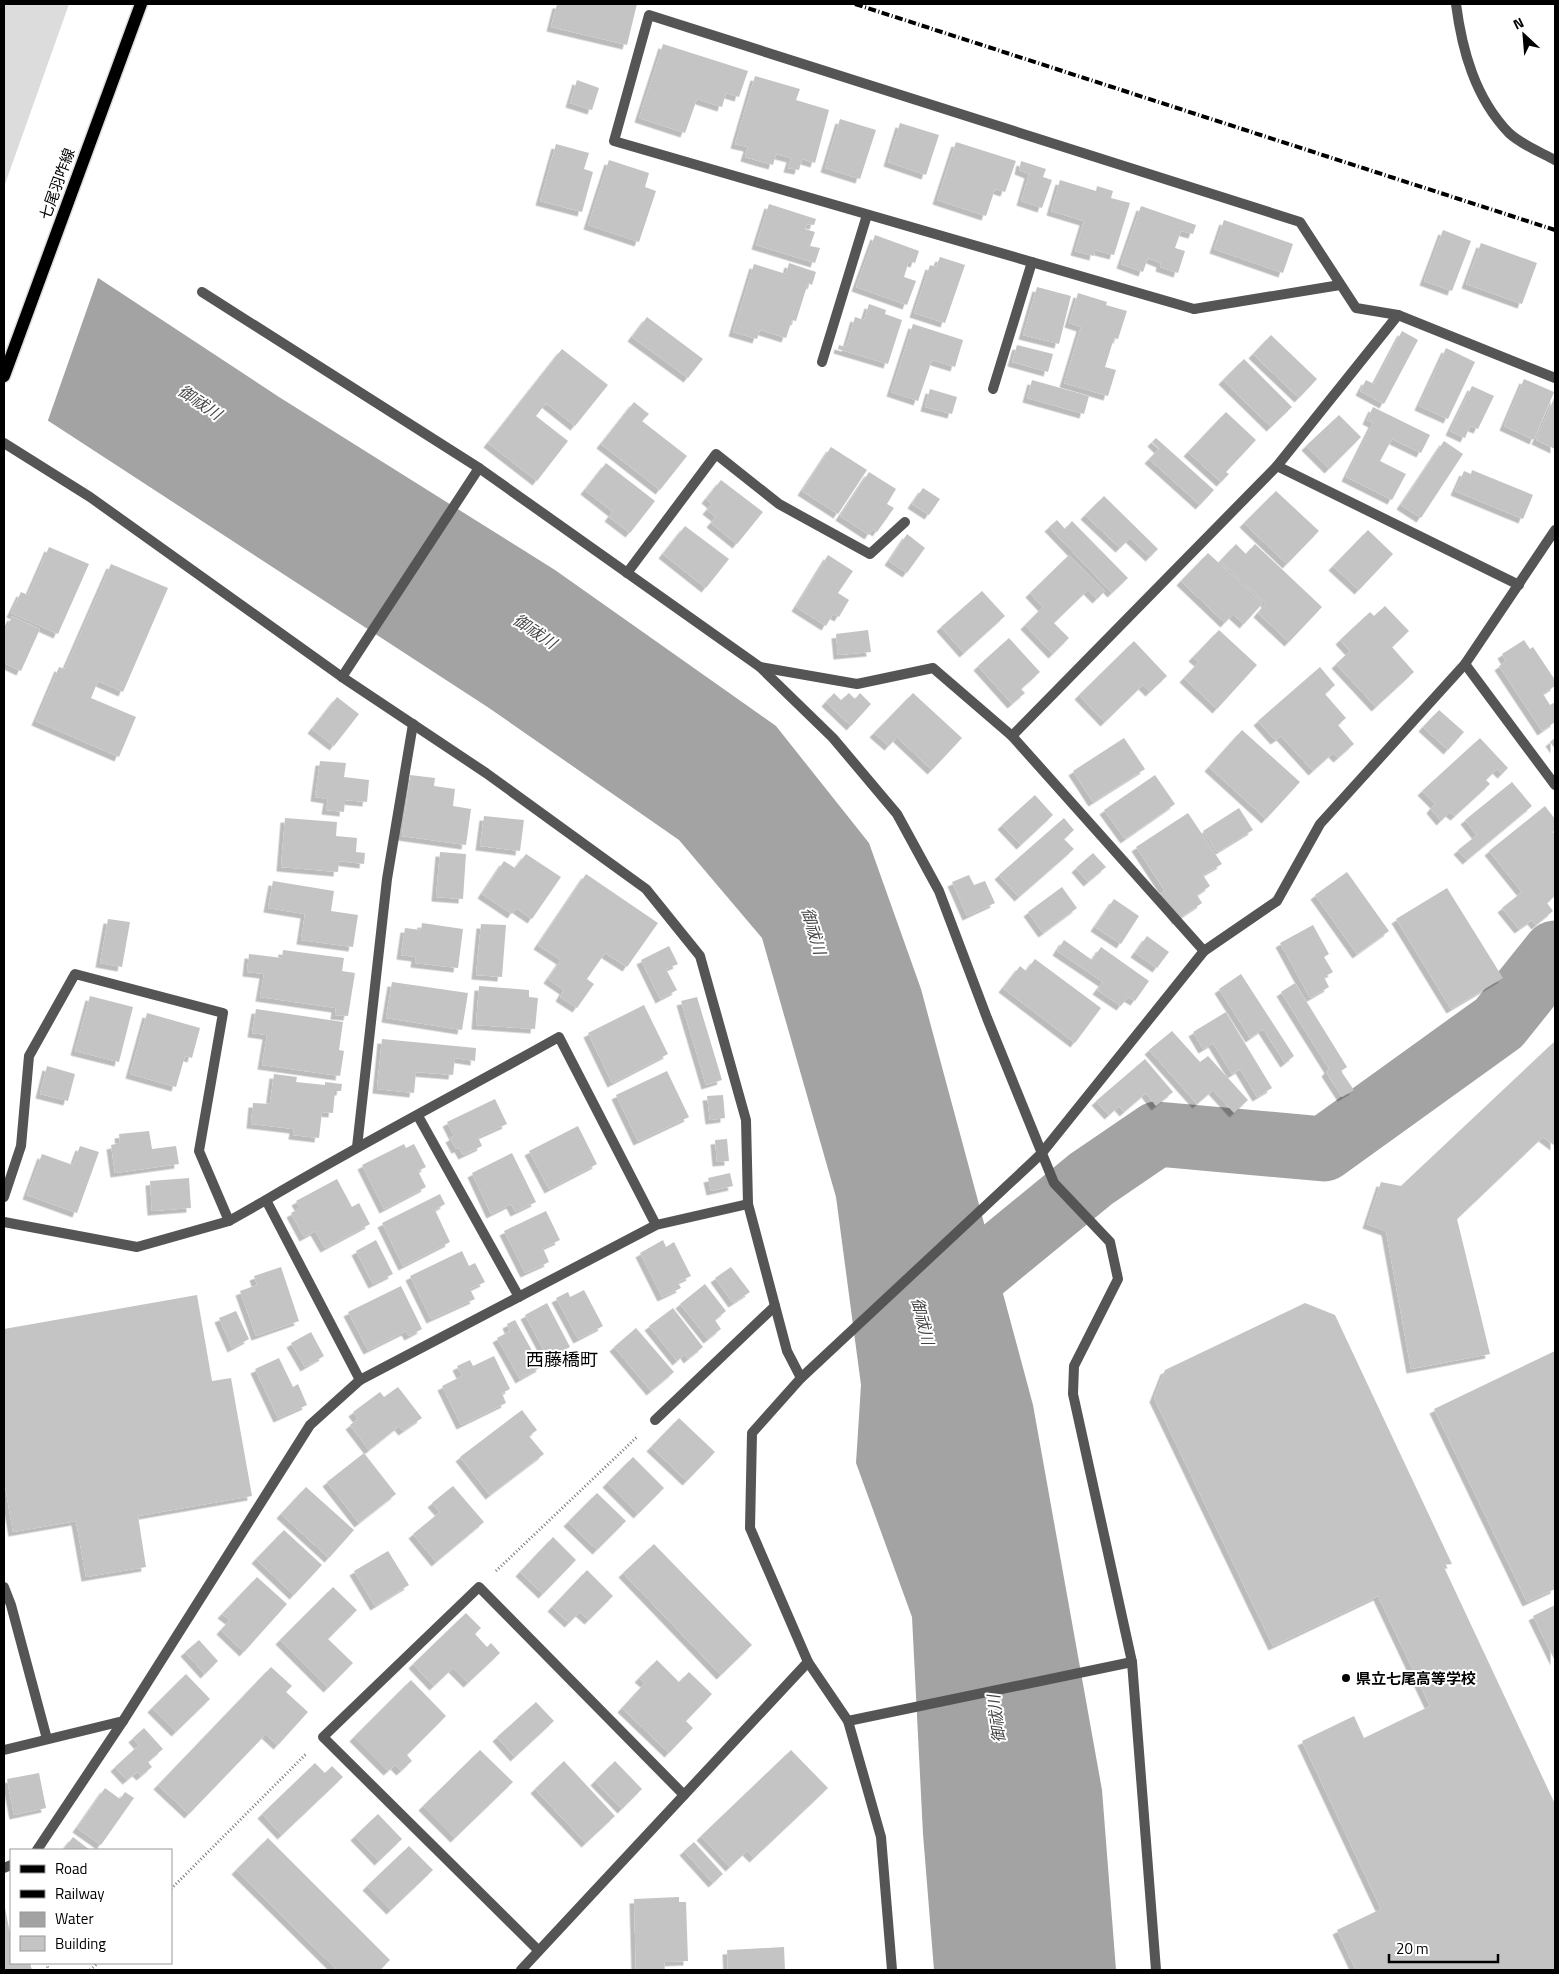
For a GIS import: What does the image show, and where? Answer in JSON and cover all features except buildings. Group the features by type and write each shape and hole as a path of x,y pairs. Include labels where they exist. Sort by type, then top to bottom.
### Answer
{"main road":[{"name":"七尾羽咋線","path":"4,376 141,4"}],"street":[{"path":"1456,4 1464,47 1475,82 1493,112 1510,133 1524,144 1555,160"},
{"path":"1340,285 1194,309 614,140 649,15 1300,222 1356,308 1398,315 1555,378"},
{"path":"822,362 867,215"},
{"path":"993,389 1032,262"},
{"path":"202,292 479,468 760,667 833,738 897,814 939,892 1054,1183 1110,1242 1118,1279 1074,1366 1073,1394 1132,1662 1156,1970"},
{"path":"1012,736 1277,466 1398,315"},
{"path":"4,443 90,497 342,677 486,773 646,889 700,956 746,1120 748,1204 787,1351 801,1378"},
{"path":"627,572 716,454 779,504 870,554 905,522"},
{"path":"1277,466 1519,586"},
{"path":"342,677 479,468"},
{"path":"892,1970 881,1837 848,1721 808,1662 750,1528 752,1433 801,1378 1041,1154 1204,951 1277,901 1320,824 1465,664 1555,530"},
{"path":"1465,664 1555,784"},
{"path":"760,667 856,684 933,668 1012,736 1204,951"},
{"path":"356,1146 387,879 413,724"},
{"path":"4,1197 21,1146 28,1056 75,974 223,1013 199,1151 230,1221"},
{"path":"4,1222 137,1247 230,1221 356,1146 418,1116 559,1037 656,1225"},
{"path":"418,1116 519,1297"},
{"path":"266,1200 360,1380"},
{"path":"38,1849 123,1721 310,1425 360,1380 656,1225 748,1204"},
{"path":"655,1420 775,1306"},
{"path":"4,1587 12,1605 47,1739"},
{"path":"538,1950 323,1738 479,1587 684,1795"},
{"path":"521,1970 808,1662"},
{"path":"848,1721 1132,1662"},
{"path":"4,1750 123,1721"}],"path":[{"path":"479,1587 655,1420"},
{"path":"172,1888 323,1738"}],"shaded area":[{"path":"4,4 69,4 4,187"}],"water":[{"name":"御祓川","path":"4,216 279,397 555,570 776,726 869,843 921,989 1033,1405 1102,1790 1116,1970 934,1970 923,1834 912,1617 856,1463 861,1385 836,1197 762,938 679,840 489,708 4,392"}],"pier":[{"path":"4,214 99,275 47,423 4,395"}],"waterway":[{"name":"御祓川","path":"924,1316 1091,1179 1157,1134 1324,1149 1499,1023 1555,953"}],"railway":[{"path":"855,4 1555,230"}],"place":[{"name":"県立七尾高等学校","path":"1346,1678"}],"district":[{"name":"西藤橋町","path":"562,1359"}]}
